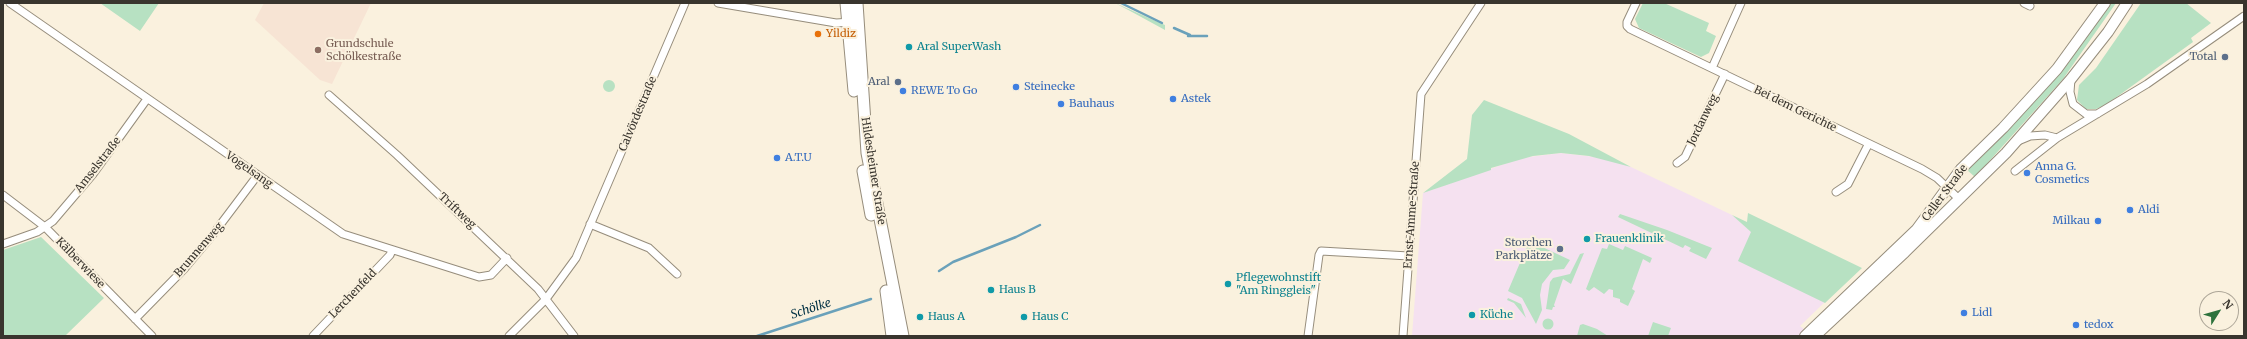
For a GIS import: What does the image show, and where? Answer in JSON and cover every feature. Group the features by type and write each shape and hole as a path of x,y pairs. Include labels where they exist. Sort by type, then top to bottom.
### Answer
{"main road":[{"name":"Celler Straße","path":"1805,336 1907,240 1961,169 2038,91 2083,35 2105,3"},
{"name":"Celler Straße","path":"1815,336 1905,252 2016,142 2071,79 2108,32 2127,3"},
{"name":"Hildesheimer Straße","path":"853,4 863,173 888,303 892,336"},
{"name":"Hildesheimer Straße","path":"853,22 868,153 903,336"}],"street":[{"name":"Vogelsang","path":"10,3 257,176 343,234 479,278 491,275 507,258"},
{"name":"Calvördestraße","path":"509,336 546,299 576,258 685,3"},
{"path":"718,3 836,23 853,22"},
{"name":"Ernst-Amme-Straße","path":"1403,336 1421,94 1481,3"},
{"name":"Bei dem Gerichte","path":"1636,3 1628,26 1868,145 1922,169 1947,187 1959,199"},
{"path":"1712,68 1741,3"},
{"path":"2015,171 2057,138 2147,84 2244,16"},
{"name":"Jordanweg","path":"1677,162 1685,158 1726,74"},
{"path":"2071,79 2071,98 2077,109 2086,114 2099,114"},
{"name":"Triftweg","path":"329,95 348,110 507,258 546,299 574,336"},
{"name":"Amselstraße","path":"45,227 53,221 93,174 147,99"},
{"name":"Celler Straße","path":"2016,142 2030,136 2045,135 2057,138"},
{"path":"1836,192 1848,184 1868,145"},
{"name":"Brunnenweg","path":"135,319 184,269 214,234 257,176"},
{"name":"Kälberwiese","path":"3,195 45,227 152,336"},
{"path":"590,224 649,248 677,274"},
{"path":"3,244 45,227"},
{"name":"Lerchenfeld","path":"313,336 390,255 392,250"},
{"path":"1308,336 1321,252 1409,256"}],"shaded area":[{"name":"Grundschule Schölkestraße","path":"264,3 371,3 332,84 320,80 255,20"},
{"path":"1561,153 1604,158 1631,167 1732,215 1829,298 1800,326 1813,336 1412,336 1423,193 1521,158"}],"green space":[{"path":"100,3 159,3 140,31"},
{"path":"1115,3 1165,25 1165,30 1132,12"},
{"path":"1643,3 1664,3 1709,23 1706,31 1716,36 1709,53 1701,57 1639,28 1635,19"},
{"path":"2110,3 2116,3 2063,79 1975,177 1967,170 2057,74 2084,41"},
{"path":"2141,3 2186,3 2211,23 2191,38 2193,42 2107,104 2096,109 2086,109 2077,100 2079,85 2096,68"},
{"path":"609,80 613,82 615,86 613,90 609,92 605,90 603,86 605,82"},
{"path":"1484,100 1569,134 1631,167 1589,156 1561,153 1533,156 1491,168 1491,170 1423,193 1467,159 1472,115"},
{"path":"1748,213 1862,268 1825,303 1738,261 1751,232 1732,215 1747,222"},
{"path":"1620,214 1667,230 1712,248 1706,259 1689,251 1691,248 1685,245 1683,248 1618,217"},
{"path":"41,237 104,298 65,336 3,336 3,250"},
{"path":"1528,244 1538,245 1570,260 1564,269 1553,270 1542,284 1540,295 1542,310 1536,324 1522,298 1508,291"},
{"path":"1609,244 1623,250 1625,246 1652,258 1650,263 1643,259 1632,289 1635,291 1628,306 1620,302 1620,299 1613,297 1613,290 1609,289 1604,294 1594,287 1589,291 1586,289 1602,248 1607,249"},
{"path":"1584,253 1571,284 1563,279 1554,305 1555,307 1553,307 1552,310 1546,309 1550,282 1553,278 1570,274 1580,254"},
{"path":"1508,298 1521,304 1526,318 1514,303 1507,300"},
{"path":"1546,319 1550,319 1552,320 1552,328 1546,329 1543,326 1543,322"},
{"path":"1653,322 1671,328 1668,336 1648,336"},
{"path":"1583,324 1597,329 1608,336 1577,336 1580,325"}],"waterway":[{"path":"1121,3 1162,23"},
{"path":"1174,28 1190,35"},
{"name":"Schölke","path":"1188,36 1207,36"},
{"name":"Schölke","path":"939,271 953,262 1016,237 1040,225"},
{"name":"Schölke","path":"757,336 871,299"}],"place":[{"name":"Yildiz","path":"818,34"},
{"name":"Aral SuperWash","path":"909,47"},
{"name":"Grundschule Schölkestraße","path":"318,50"},
{"name":"Total","path":"2225,57"},
{"name":"Aral","path":"898,82"},
{"name":"Steinecke","path":"1016,87"},
{"name":"REWE To Go","path":"903,91"},
{"name":"Astek","path":"1173,99"},
{"name":"Bauhaus","path":"1061,104"},
{"name":"A.T.U","path":"777,158"},
{"name":"Anna G. Cosmetics","path":"2027,173"},
{"name":"Aldi","path":"2130,210"},
{"name":"Milkau","path":"2098,221"},
{"name":"Frauenklinik","path":"1587,239"},
{"name":"Storchen Parkplätze","path":"1560,249"},
{"name":"Pflegewohnstift \"Am Ringgleis\"","path":"1228,284"},
{"name":"Haus B","path":"991,290"},
{"name":"Lidl","path":"1964,313"},
{"name":"Küche","path":"1472,315"},
{"name":"Haus A","path":"920,317"},
{"name":"Haus C","path":"1024,317"},
{"name":"tedox","path":"2076,325"}]}
